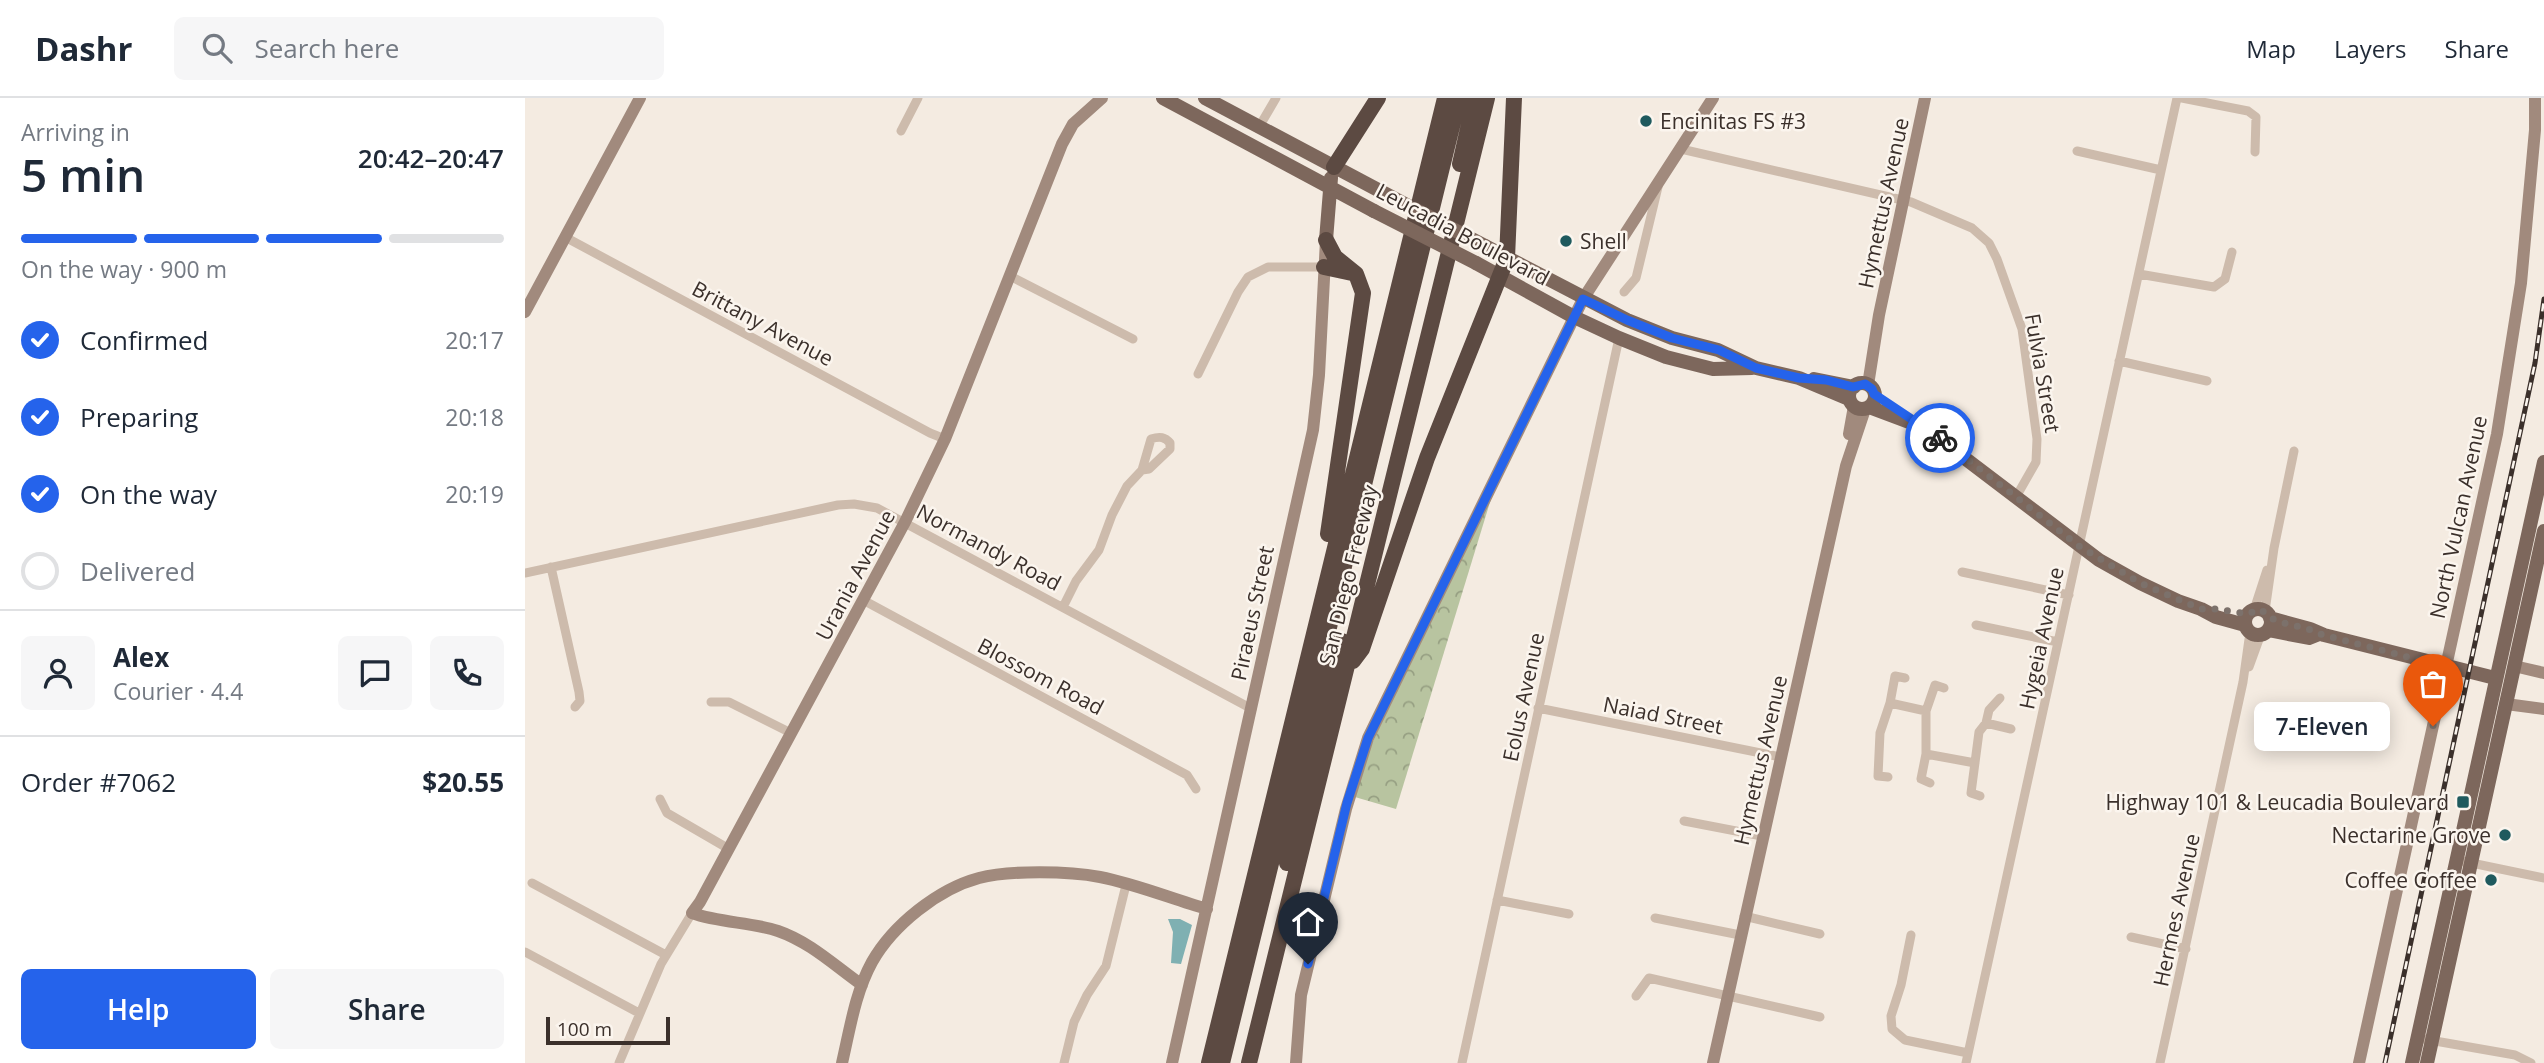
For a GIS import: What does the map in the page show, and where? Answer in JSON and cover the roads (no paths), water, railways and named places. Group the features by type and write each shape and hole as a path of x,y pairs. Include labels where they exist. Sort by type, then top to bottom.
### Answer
{"highway":[{"path":"1334,167 1378,98"},
{"name":"San Diego Freeway","path":"1209,1063 1445,98"},
{"path":"1222,1063 1459,98"},
{"path":"1238,1063 1314,750 1428,304 1475,98"},
{"name":"San Diego Freeway","path":"1249,1063 1487,98"},
{"path":"1345,671 1362,649 1431,446 1507,258 1514,98"},
{"path":"1314,633 1363,293 1356,274 1335,257 1326,240"},
{"path":"1324,267 1356,274"}],"main road":[{"name":"Leucadia Boulevard","path":"1163,98 1574,317 1619,338 1667,357 1713,369 1756,368"},
{"name":"Leucadia Boulevard","path":"1205,98 1627,320 1672,338 1719,350 1756,368 1799,378 1826,380 1914,422 1948,444 2079,546 2140,583 2216,617 2258,622 2309,638 2320,634 2495,678"},
{"name":"Piraeus Street","path":"1326,240 1329,186 1334,167"},
{"path":"2427,1063 2425,1040 2457,860 2495,678 2540,504 2544,463"},
{"path":"2412,1063 2425,1040 2473,863 2544,531"},
{"path":"2495,678 2514,666"}],"street":[{"path":"525,312 640,98"},
{"path":"901,131 918,98"},
{"name":"Urania Avenue","path":"619,1063 666,955 701,902 905,522 945,439 1062,144 1073,124 1102,98"},
{"path":"1259,127 1276,98"},
{"path":"1296,1063 1301,995 1347,803 1368,738 1583,299 1713,98"},
{"name":"Hymettus Avenue","path":"1713,1063 1925,98"},
{"path":"2180,98 2248,111 2256,117 2255,152"},
{"name":"Hygeia Avenue","path":"1967,1058 2161,170 2180,98"},
{"name":"North Vulcan Avenue","path":"2359,1063 2497,434 2521,284 2535,130 2535,98"},
{"name":"Fulvia Street","path":"1681,149 1903,200 1972,228 1989,243 2022,330 2037,439 2036,462 2016,497"},
{"path":"2077,151 2161,170"},
{"path":"1624,292 1636,278 1659,182"},
{"name":"Brittany Avenue","path":"565,237 945,439"},
{"name":"Piraeus Street","path":"1172,1063 1313,430 1319,375 1326,240"},
{"path":"2139,274 2214,287 2225,279 2232,252"},
{"path":"1198,374 1248,276 1268,267 1324,267"},
{"path":"1010,276 1133,339"},
{"name":"Eolus Avenue","path":"1462,1063 1619,338"},
{"path":"2119,362 2207,381"},
{"name":"Hermes Avenue","path":"2160,1063 2294,452"},
{"path":"1063,607 1076,581 1099,550 1112,514 1127,486 1142,470"},
{"name":"Normandy Road","path":"525,573 838,505 854,504 877,508 1252,709"},
{"path":"551,567 579,692 580,701 575,707"},
{"path":"1962,572 2069,595"},
{"name":"Blossom Road","path":"863,600 1187,775 1196,789"},
{"path":"1976,625 2058,642"},
{"path":"2514,666 2544,673"},
{"path":"1888,776 1878,776 1880,733 1895,676 1905,678"},
{"path":"1930,783 1921,779 1926,754 1926,711 1935,685 1944,688"},
{"path":"1980,796 1971,793 1979,732 1986,723 1989,710 2000,698"},
{"path":"711,702 729,702 791,733"},
{"path":"1890,702 1926,711"},
{"path":"2506,704 2539,708"},
{"name":"Naiad Street","path":"1538,708 1781,757"},
{"path":"1986,723 2011,729"},
{"path":"1926,754 1975,763"},
{"path":"660,799 667,813 729,849"},
{"path":"1684,821 1762,836"},
{"path":"2457,860 2544,878"},
{"path":"842,1063 862,985 883,946 909,917 931,900 978,878 1000,874 1101,877 1207,909"},
{"path":"532,883 666,955"},
{"path":"1064,1063 1073,1022 1106,966 1126,885"},
{"path":"1497,900 1569,914"},
{"path":"692,913 715,921 776,930 801,941 862,985"},
{"path":"1744,916 1820,934"},
{"path":"1655,918 1740,935"},
{"path":"1912,935 1891,1016 1892,1028 1905,1040 1967,1058"},
{"path":"2131,937 2186,949"},
{"path":"525,952 639,1013"},
{"path":"1636,996 1649,978 1820,1017"},
{"path":"2425,1040 2515,1055 2531,1063"}],"water":[{"path":"1168,919 1180,919 1192,925 1181,964 1171,963 1173,932"}],"railway":[{"path":"2385,1063 2535,363 2544,299"}],"place":[{"name":"Encinitas FS #3","path":"1646,121"},
{"name":"Shell","path":"1566,241"},
{"name":"7-Eleven","path":"2433,726"},
{"name":"Highway 101 & Leucadia Boulevard","path":"2463,802"},
{"name":"Nectarine Grove","path":"2505,835"},
{"name":"Coffee Coffee","path":"2491,880"}]}
